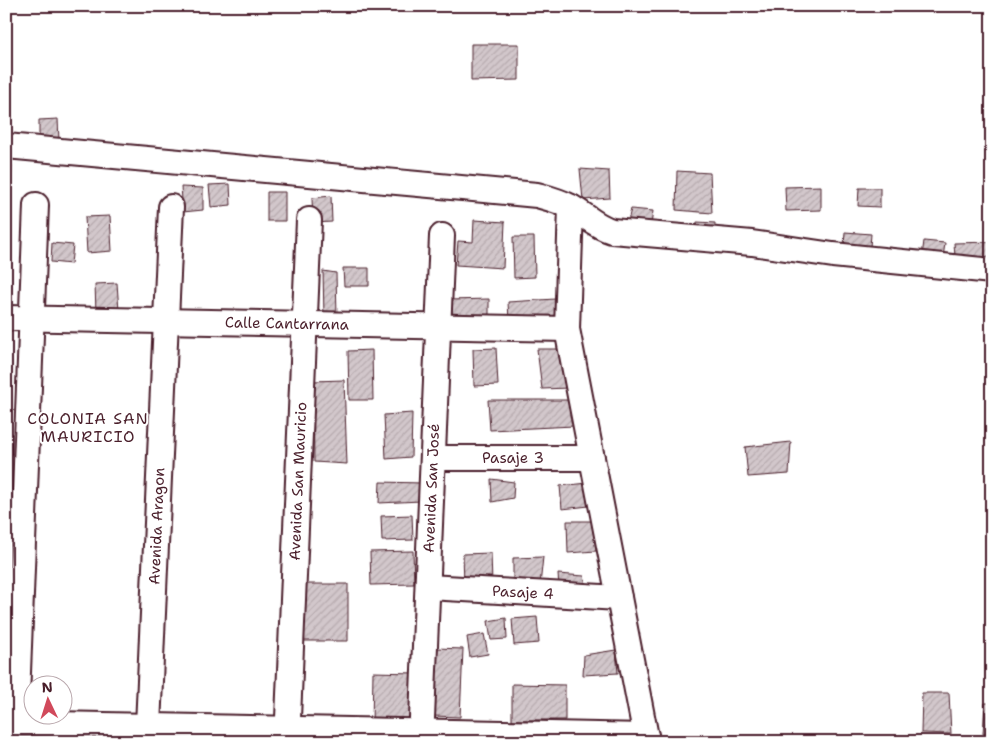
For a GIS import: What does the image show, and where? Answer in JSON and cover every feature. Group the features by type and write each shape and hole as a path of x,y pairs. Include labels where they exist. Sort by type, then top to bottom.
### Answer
{"street":[{"path":"6,146 536,195 571,207 600,228 612,231 743,242 833,255 992,271"},
{"path":"36,205 32,319 16,449 11,724 148,726 287,735 646,739 567,329 571,207"},
{"name":"Avenida Aragon","path":"148,726 171,207"},
{"name":"Avenida San Mauricio","path":"287,735 309,220"},
{"name":"Avenida San José","path":"421,737 442,236"},
{"name":"Calle Cantarrana","path":"6,318 567,329"},
{"name":"Pasaje 3","path":"433,458 592,458"},
{"name":"Pasaje 4","path":"428,588 619,598"}],"building":[{"path":"471,44 519,44 519,80 471,81"},
{"path":"58,119 59,141 39,141 39,120"},
{"path":"6,165 12,165 11,186 6,185"},
{"path":"580,169 609,171 610,198 583,200"},
{"path":"677,171 710,173 712,213 676,210"},
{"path":"230,184 231,205 211,207 209,185"},
{"path":"821,186 821,210 786,211 785,187"},
{"path":"181,187 203,188 203,210 183,212"},
{"path":"859,188 880,188 880,207 858,206"},
{"path":"267,192 285,192 285,221 267,221"},
{"path":"331,196 332,222 313,223 312,198"},
{"path":"631,209 653,211 651,225 627,225"},
{"path":"110,216 112,251 87,253 85,217"},
{"path":"474,220 505,222 503,268 456,265 458,241 473,242"},
{"path":"697,222 715,223 715,233 696,232"},
{"path":"845,232 871,234 870,247 844,246"},
{"path":"513,237 534,237 535,277 514,278"},
{"path":"924,241 945,243 943,258 922,256"},
{"path":"992,242 992,264 972,264 972,256 955,257 954,243"},
{"path":"52,243 73,245 71,264 51,262"},
{"path":"343,268 369,268 369,286 344,286"},
{"path":"323,271 336,273 337,317 324,317"},
{"path":"117,283 119,311 96,313 95,284"},
{"path":"489,299 489,319 449,320 449,300"},
{"path":"555,299 556,316 509,320 508,302"},
{"path":"496,348 498,385 474,386 473,349"},
{"path":"537,349 562,349 569,388 542,389"},
{"path":"372,350 373,400 349,400 348,351"},
{"path":"344,380 347,464 314,462 313,381"},
{"path":"488,400 569,400 574,426 490,430"},
{"path":"412,413 411,457 386,459 384,415"},
{"path":"791,442 789,474 748,477 745,447"},
{"path":"491,479 514,482 513,498 492,502"},
{"path":"380,482 422,483 421,501 379,503"},
{"path":"588,483 589,506 562,509 560,486"},
{"path":"6,499 16,499 17,530 6,531"},
{"path":"412,515 413,540 382,541 381,516"},
{"path":"567,521 593,521 596,551 568,553"},
{"path":"413,551 414,584 371,585 370,552"},
{"path":"491,553 492,584 464,584 463,554"},
{"path":"543,557 540,585 513,585 513,558"},
{"path":"558,574 584,576 587,590 559,588"},
{"path":"301,584 348,584 348,641 302,641"},
{"path":"537,617 539,643 514,645 512,619"},
{"path":"506,618 507,639 491,640 488,621"},
{"path":"484,634 488,654 470,657 467,637"},
{"path":"436,648 463,649 460,717 433,716"},
{"path":"616,650 618,673 583,675 584,655"},
{"path":"373,672 414,673 413,723 372,724"},
{"path":"512,684 565,685 565,720 512,720"},
{"path":"922,693 949,693 951,734 921,733"},
{"path":"985,703 992,703 992,735 983,734"}],"district":[{"name":"COLONIA SAN MAURICIO","path":"88,427"}]}
